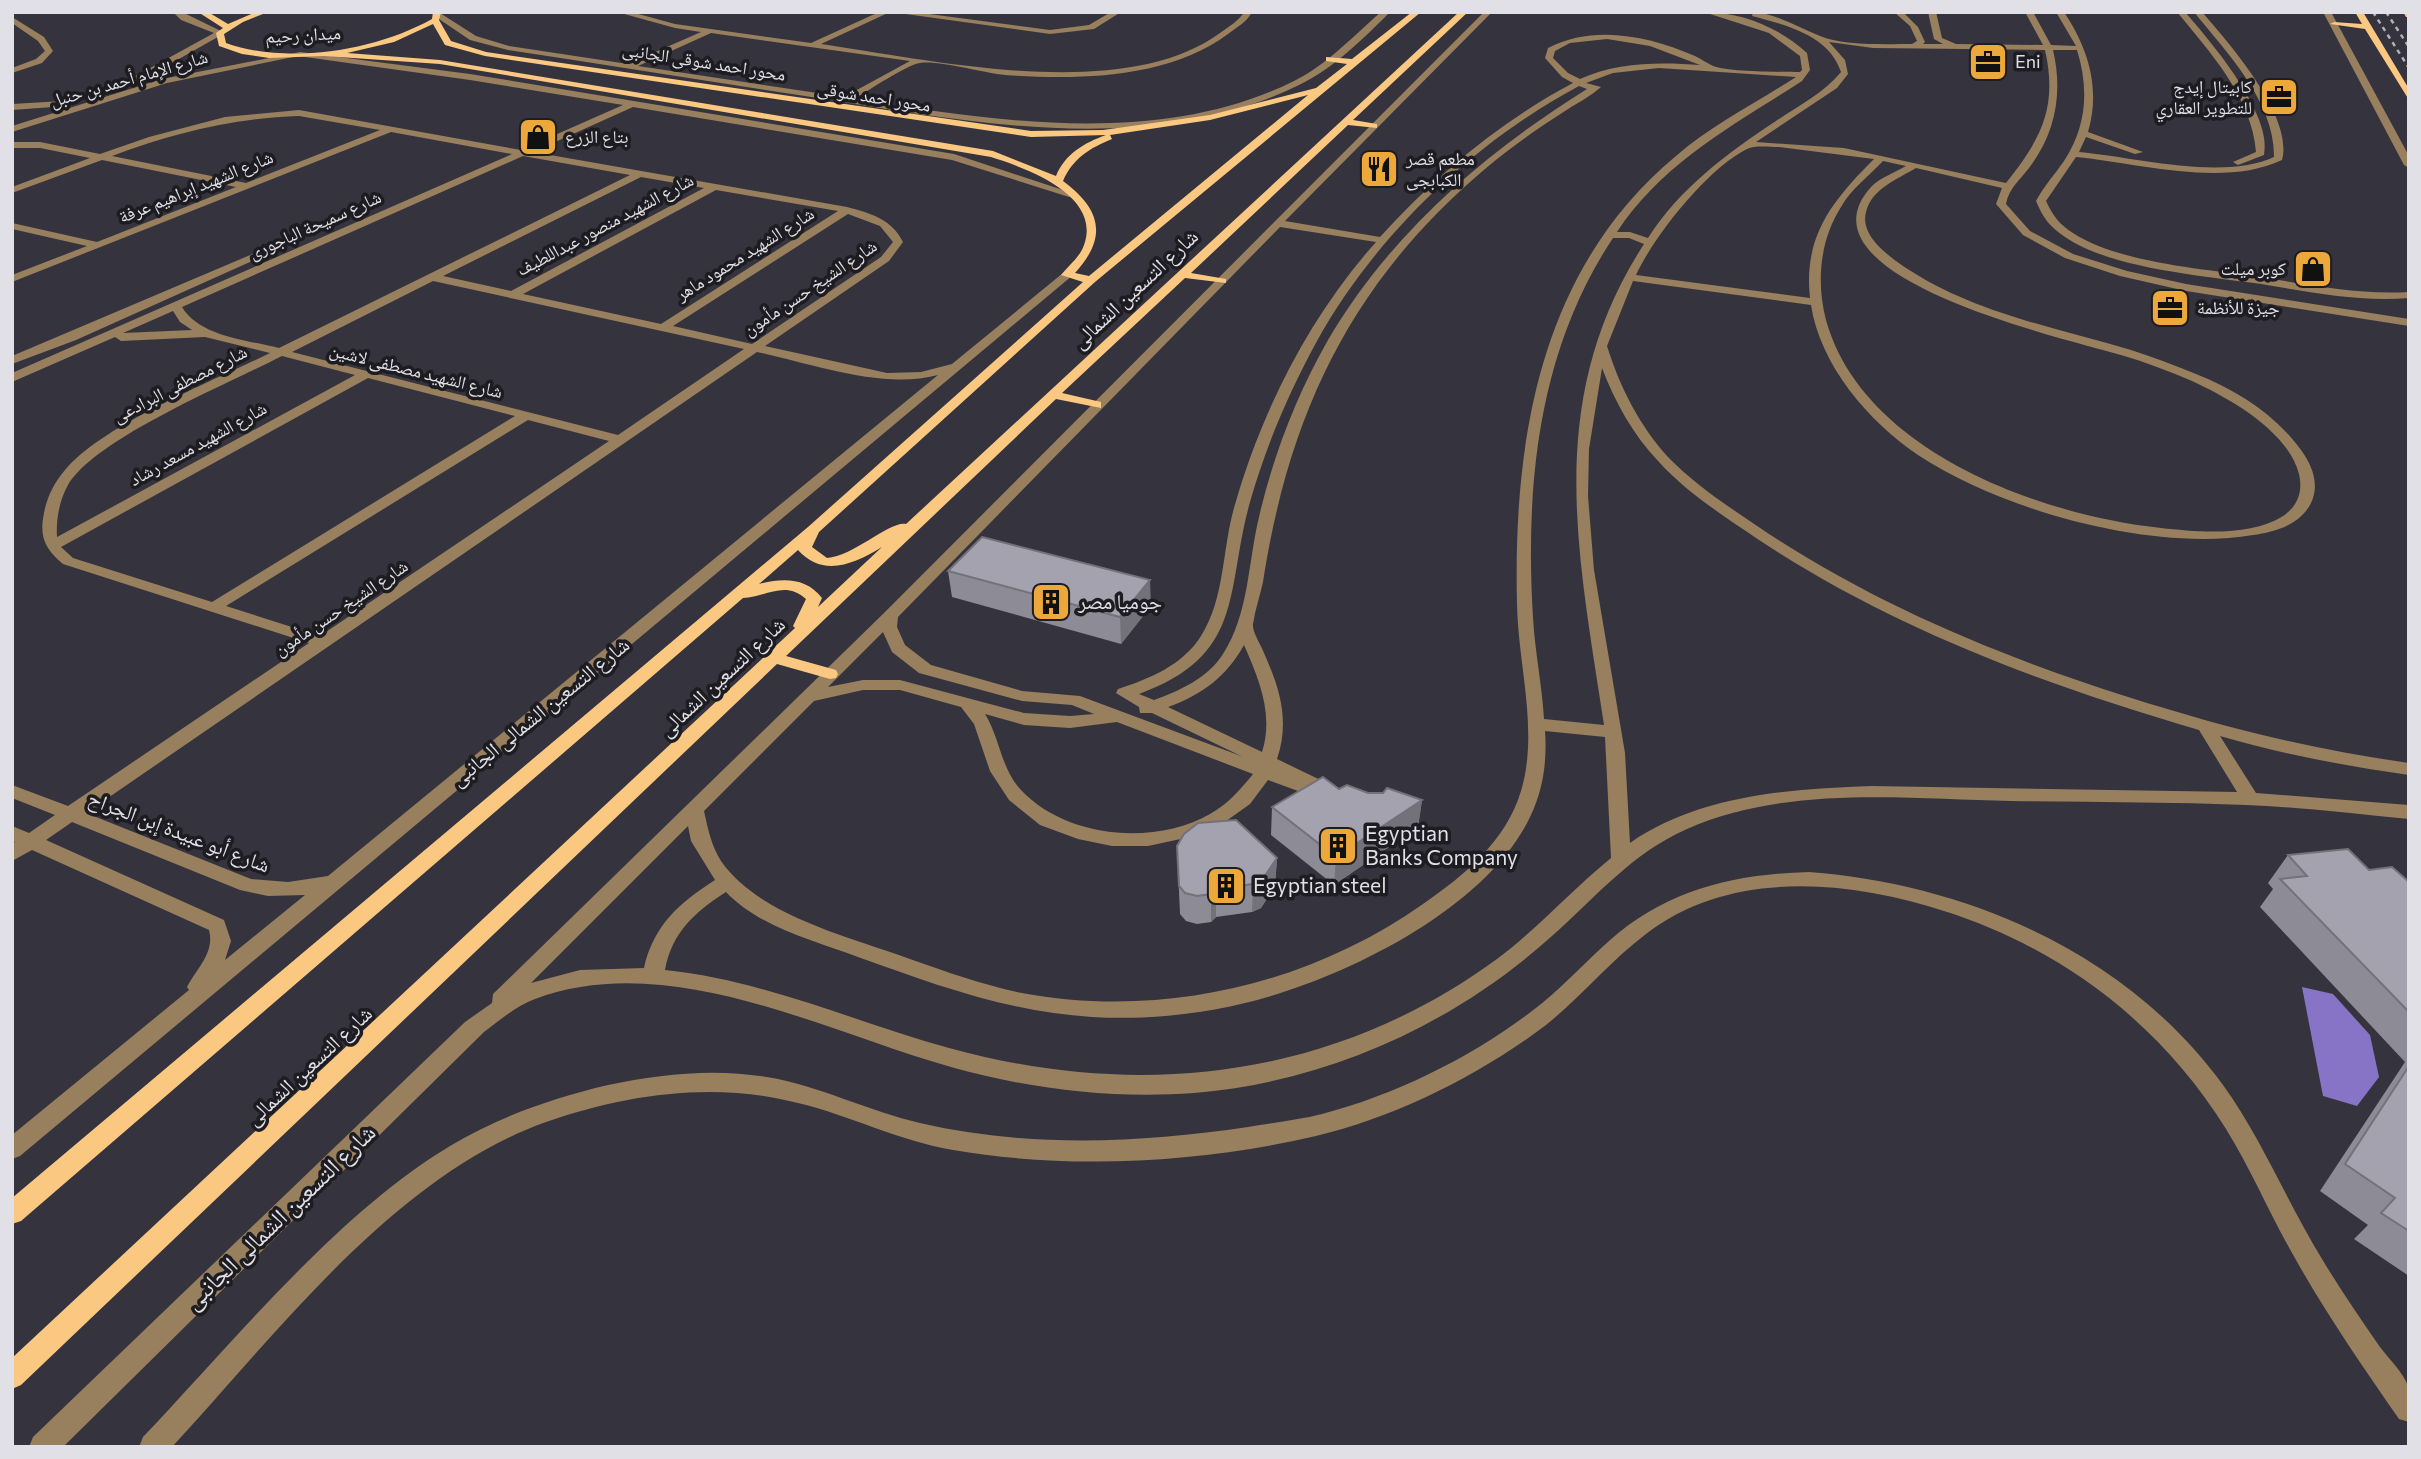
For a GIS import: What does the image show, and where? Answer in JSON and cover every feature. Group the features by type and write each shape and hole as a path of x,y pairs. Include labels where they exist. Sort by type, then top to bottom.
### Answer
{"main road":[{"path":"202,12 223,31"},
{"name":"ميدان رحيم","path":"264,12 223,31 219,39 229,48 256,53 318,53 393,39 419,30 437,14"},
{"name":"شارع التسعين الشمالى","path":"12,1213 813,530 1091,280 1321,88 1417,12"},
{"name":"شارع التسعين الشمالى","path":"12,1376 777,658 944,497 1464,12"},
{"path":"2359,12 2409,97"},
{"name":"محور احمد شوقى","path":"437,14 448,43 485,54 1000,132 1063,135 1122,132 1226,114 1321,88"},
{"path":"2334,24 2369,27"},
{"name":"محور احمد شوقى","path":"318,53 440,62 952,145 1026,164 1059,180 1088,215 1091,240 1086,253 1067,275"},
{"path":"1329,59 1353,62"},
{"path":"1346,122 1374,127"},
{"path":"1059,180 1061,171 1077,153 1122,132"},
{"path":"1067,275 1091,280"},
{"path":"1185,275 1222,281"},
{"path":"1054,395 1096,405"},
{"path":"813,530 804,548 809,555 828,563 840,562 867,550 944,497"},
{"path":"731,600 765,586 787,583 805,587 814,598 811,611 777,658 830,674"}],"street":[{"path":"177,12 184,18 223,31"},
{"path":"621,12 648,21 710,31 1017,73 1115,69 1163,61 1204,47 1245,18 1248,12"},
{"path":"813,45 886,12"},
{"path":"895,12 1050,32 1091,26 1117,12"},
{"path":"1369,12 1374,23"},
{"path":"1329,59 1386,12"},
{"name":"شارع التسعين الشمالى الجانبى","path":"43,1447 808,697 1488,12"},
{"path":"1709,12 1751,23 1786,40 1804,55 1807,63 1804,79"},
{"path":"1749,12 1815,38 1858,45 2083,52"},
{"path":"1898,12 1919,33 1921,42 1914,47"},
{"path":"1932,12 1938,39 1956,47"},
{"path":"2029,12 2050,50 2056,91 2048,125 2037,149 2002,194 2001,204 2016,226 2033,238 2081,261 2167,284 2409,323"},
{"path":"2060,12 2083,52 2090,82 2089,108 2083,133 2074,154 2045,194 2041,209 2056,227 2090,245 2164,266 2347,293 2409,295"},
{"path":"2074,154 2129,154 2204,163 2243,161 2261,153 2254,125 2224,64 2181,12"},
{"path":"2083,133 2129,154 2232,170 2263,166 2279,158 2273,127 2242,66 2198,12"},
{"path":"2327,12 2409,165"},
{"name":"محور احمد شوقى الجانبى","path":"437,14 473,38 488,44 996,121 1103,125 1207,112 1270,94 1304,80 1329,59"},
{"path":"12,19 41,38 49,51 39,61 12,71"},
{"name":"شارع الإمام أحمد بن حنبل","path":"12,121 151,73 223,31"},
{"path":"628,66 710,31"},
{"path":"1648,226 1748,145 1786,130 1828,85 1845,72 1839,55 1815,38"},
{"path":"1595,88 1579,84 1551,61 1549,55 1554,48 1584,39 1634,40 1678,50 1713,68"},
{"path":"1839,55 1891,49 2050,50"},
{"path":"298,54 612,101 954,157 1073,195"},
{"name":"شارع الإمام أحمد بن حنبل","path":"12,129 165,81 298,54"},
{"path":"846,100 918,60"},
{"path":"2224,64 2242,66"},
{"path":"890,615 889,627 898,648 926,669 1021,696 1074,700 1348,802 1124,693 1146,686 1179,668 1209,636 1218,619 1241,510 1267,432 1300,362 1337,299 1380,240 1432,187 1488,142 1546,102 1598,75 1632,68 1713,68 1804,79"},
{"path":"808,697 863,685 909,686 1002,714 1046,722 1094,720 1134,713 1171,700 1212,675 1229,658 1245,626 1267,513 1299,414 1334,341 1399,247 1460,184 1506,145 1595,88 1619,77 1675,70 1723,74 1781,91"},
{"path":"694,807 695,831 706,858 726,883 771,914 955,985 1044,1005 1139,1010 1234,999 1321,973 1392,937 1458,890 1497,852 1524,810 1536,767 1536,724 1526,640 1522,566 1529,445 1539,391 1566,309 1583,273 1620,219 1665,170 1715,131 1804,79"},
{"name":"شارع سميحة الباجورى","path":"12,360 72,337 612,101"},
{"path":"12,107 63,104"},
{"name":"شارع سميحة الباجورى","path":"12,378 631,104"},
{"name":"شارع الشيخ حسن مأمون","path":"12,190 188,128 261,114 311,114 847,210 869,217 894,232 898,242 894,251 754,348 12,854"},
{"path":"28,124 24,135 40,145"},
{"name":"شارع الشهيد إبراهيم عرفة","path":"12,279 393,128"},
{"path":"1786,130 1850,153"},
{"path":"12,145 40,145 248,186"},
{"path":"1748,145 1790,145 1850,153 2008,186"},
{"path":"1878,159 1836,205 1829,218 1816,269 1814,302 1821,330 1832,352 1877,414 1917,448 1975,480 2077,515 2172,534 2214,536 2251,532 2281,523 2300,509 2308,490 2301,459 2276,429 2239,400 2195,378 2136,356 2023,327 1967,308 1920,285 1885,258 1864,235 1861,210 1876,187 1913,166"},
{"name":"شارع مصطفى البرادعى","path":"52,546 49,526 56,492 67,474 87,456 143,421 641,173"},
{"name":"شارع الشهيد منصور عبداللطيف","path":"512,295 715,186"},
{"name":"شارع الشهيد محمود ماهر","path":"662,328 847,210"},
{"path":"1620,219 1648,226"},
{"path":"1277,223 1380,240"},
{"path":"12,226 98,245"},
{"path":"1621,859 1613,732 1590,587 1580,497 1585,414 1600,344 1627,277 1649,242 1648,226"},
{"path":"1609,234 1630,235 1649,242"},
{"name":"شارع التسعين الشمالى الجانبى","path":"12,1149 905,398 962,365 1067,275"},
{"path":"432,277 887,377 932,374 962,365"},
{"path":"1627,277 1814,302"},
{"path":"1337,299 1359,302"},
{"name":"شارع الشهيد مصطفى لاشين","path":"176,306 184,320 205,333 363,376 619,439"},
{"name":"شارع الشهيد مصطفى لاشين","path":"99,340 143,334 205,333"},
{"path":"1600,344 1609,377 1628,412 1675,471 1782,551 1861,595 1954,639 2082,688 2206,728 2310,752 2409,769"},
{"name":"شارع الشهيد مسعد رشاد","path":"52,546 363,376"},
{"path":"887,377 905,398"},
{"path":"214,607 525,416"},
{"path":"1241,510 1267,513"},
{"path":"52,546 68,561 322,642"},
{"path":"966,703 988,731 996,764 1009,788 1047,820 1079,834 1116,840 1178,834 1217,818 1234,807 1257,782 1271,754 1275,738 1275,711 1271,691 1245,626"},
{"path":"909,686 926,669"},
{"path":"1536,724 1613,732"},
{"path":"2206,728 2250,799"},
{"name":"شارع أبو عبيدة إبن الجراح","path":"12,791 269,891 332,882"},
{"path":"473,1028 506,1004 549,985 601,975 653,977 711,983 948,1058 1027,1077 1112,1085 1197,1083 1281,1070 1359,1048 1429,1016 1488,978 1546,930 1621,859 1658,835 1705,815 1756,801 1812,793 1871,792 2250,799 2409,812"},
{"path":"12,833 217,925 222,933 222,944 190,1000"},
{"path":"153,1447 342,1245 387,1203 448,1160 520,1122 568,1105 593,1097 664,1083 733,1082 797,1092 884,1124 980,1144 1095,1152 1186,1147 1287,1130 1334,1121 1465,1065 1537,1019 1594,969 1627,933 1670,907 1719,889 1774,880 1835,881 1872,886 1962,908 2027,936 2090,972 2149,1016 2200,1070 2239,1128 2309,1261 2357,1336 2409,1409"},
{"path":"653,977 661,940 671,924 686,909 726,883"}],"shaded area":[{"path":"2302,987 2333,994 2370,1035 2379,1077 2357,1106 2323,1096"}],"building":[{"path":"982,537 1150,580 1120,617 948,571"},
{"path":"1323,777 1339,789 1347,785 1368,793 1383,793 1387,788 1422,800 1336,857 1272,807"},
{"path":"1236,820 1277,858 1262,880 1253,884 1216,889 1211,894 1197,896 1185,893 1179,886 1177,846 1184,834 1198,823"},
{"path":"2348,849 2369,870 2392,867 2409,882 2409,1012 2280,879 2307,876 2288,855"},
{"path":"2409,1066 2409,1231 2381,1213 2395,1198 2345,1164"}],"railway":[{"path":"2373,12 2409,68"},
{"path":"2386,12 2409,47"}],"place":[{"name":"Eni","path":"1988,62"},
{"name":"كابيتال إيدج للتطوير العقاري","path":"2279,97"},
{"name":"بتاع الزرع","path":"538,137"},
{"name":"مطعم قصر الكبابجى","path":"1379,169"},
{"name":"كوبر ميلت","path":"2313,269"},
{"name":"جيزة للأنظمة","path":"2170,308"},
{"name":"جوميا مصر","path":"1051,602"},
{"name":"Egyptian Banks Company","path":"1338,846"},
{"name":"Egyptian steel","path":"1226,886"}]}
